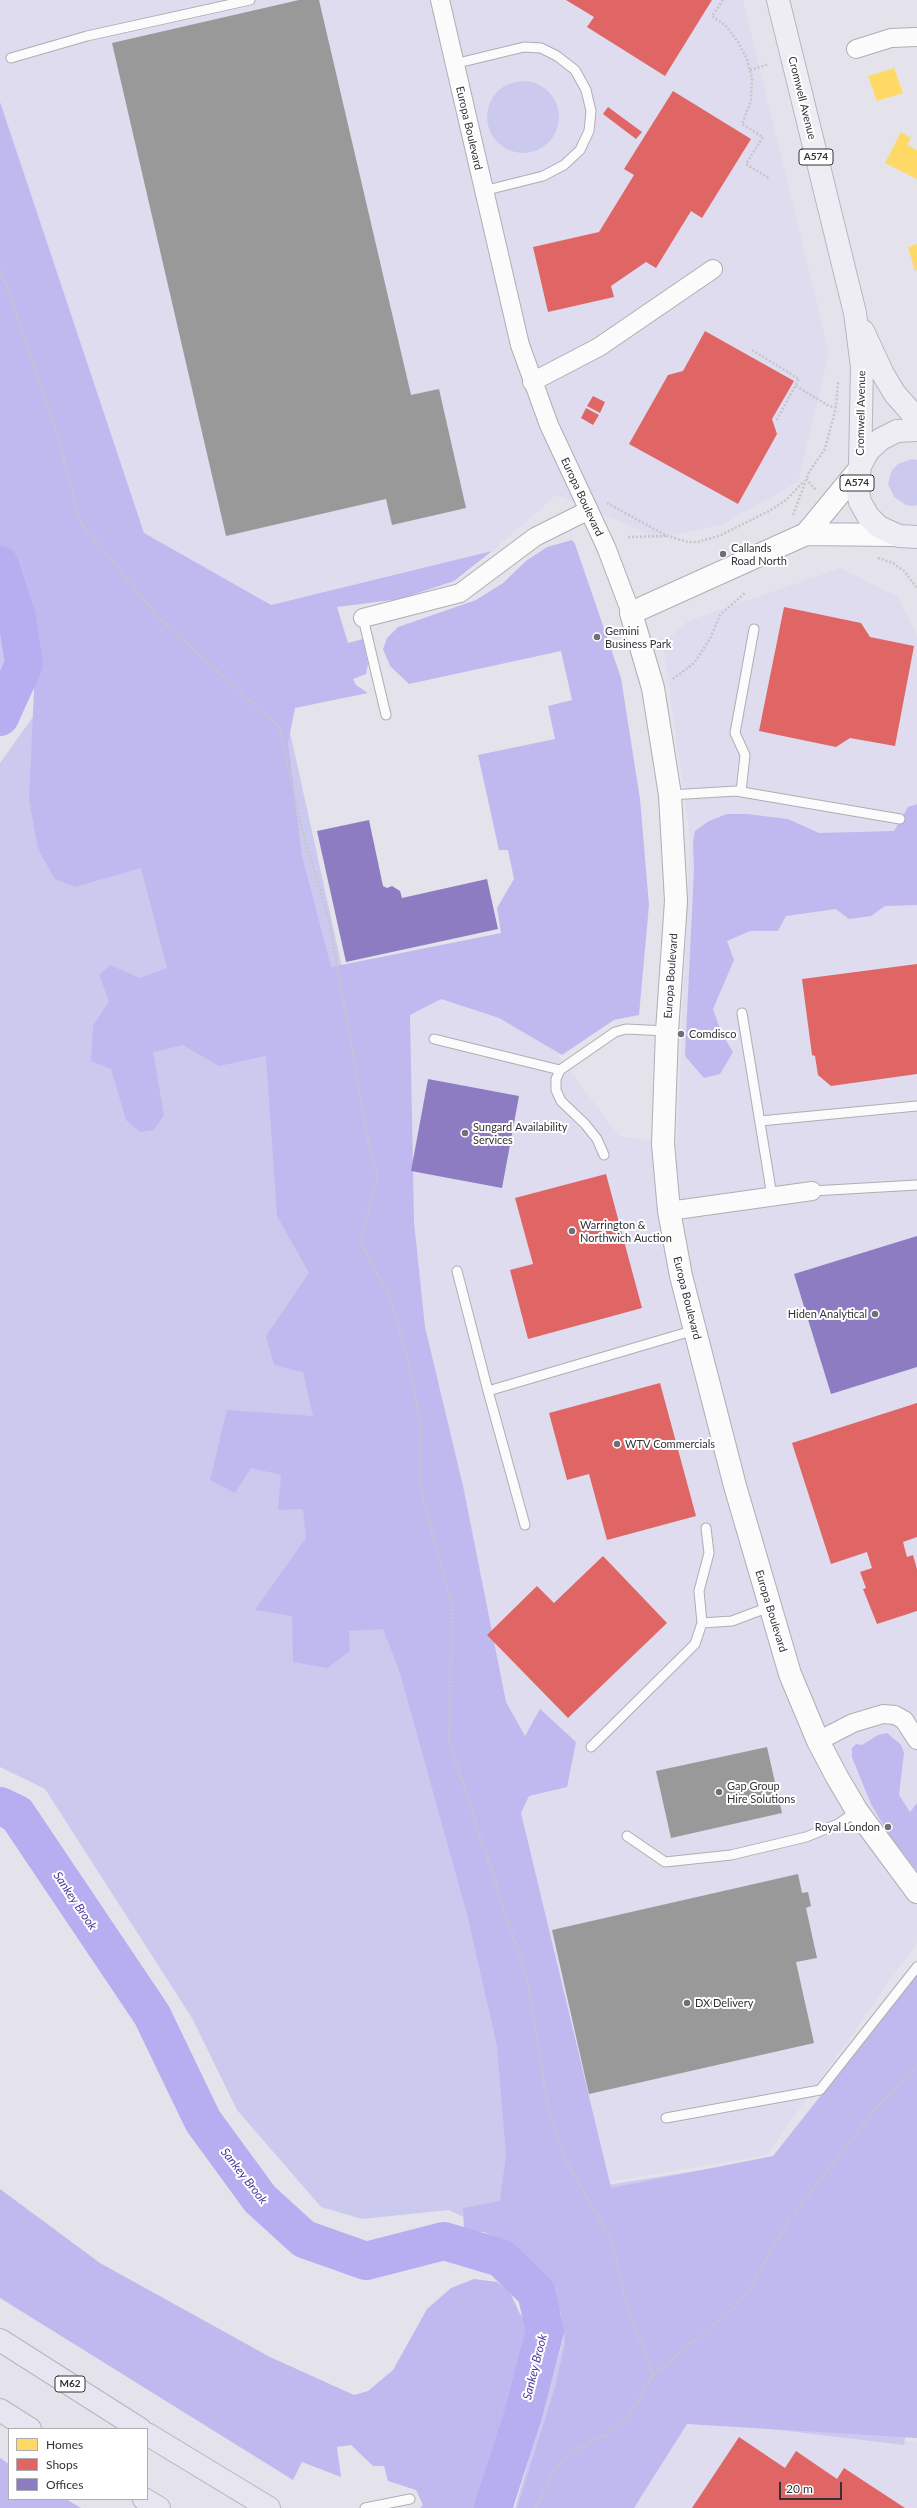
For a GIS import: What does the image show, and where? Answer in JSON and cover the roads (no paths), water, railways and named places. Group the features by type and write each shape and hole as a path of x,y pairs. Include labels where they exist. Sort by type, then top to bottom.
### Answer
{"highway":[{"name":"M62","path":"0,2340 138,2428"},
{"path":"0,2410 28,2428"},
{"path":"148,2435 269,2508"},
{"path":"146,2500 159,2508"}],"main road":[{"name":"Cromwell Avenue","path":"778,0 855,313 862,367 859,468"},
{"name":"Cromwell Avenue","path":"855,313 883,374 895,394 917,419"},
{"name":"A574","path":"917,430 896,431 881,439 868,451 859,468 858,495 868,516 879,528 903,536 917,554"}],"street":[{"name":"Europa Boulevard","path":"440,0 508,302 532,382 549,425 596,506 631,613 653,688 670,795 676,901 667,1031 664,1144 669,1211 681,1276 735,1486 769,1607 790,1674 818,1741 858,1811 917,1892"},
{"path":"856,49 891,38 917,37"},
{"path":"532,382 599,347 712,269"},
{"path":"806,534 859,468"},
{"path":"363,618 460,593 535,537 596,506"},
{"path":"631,613 806,534 903,536"},
{"path":"669,1211 812,1191"},
{"path":"818,1741 853,1723 883,1714 895,1715 904,1720 917,1740"}],"lane":[{"path":"11,58 94,34 250,0"},
{"path":"454,64 524,47 542,48 557,56 575,70 586,90 591,111 589,131 580,150 564,165 543,176 483,191"},
{"path":"363,618 386,715"},
{"path":"742,792 745,755 735,732 754,629"},
{"path":"670,795 742,792 900,819"},
{"path":"742,1013 772,1196"},
{"path":"604,1155 597,1138 586,1124 561,1101 556,1090 556,1079 560,1070 615,1032 626,1029 667,1031"},
{"path":"434,1039 560,1070"},
{"path":"760,1121 917,1106"},
{"path":"812,1191 917,1185"},
{"path":"457,1272 525,1525"},
{"path":"488,1391 695,1330"},
{"path":"591,1747 688,1653 700,1634 702,1623 698,1591 709,1553 706,1528"},
{"path":"702,1623 732,1621 769,1607"},
{"path":"627,1836 666,1862 731,1855 806,1837 838,1824 858,1811"},
{"path":"666,2118 820,2090 917,1967"},
{"path":"365,2508 410,2499"}],"waterway":[{"name":"Sankey Brook","path":"0,565 17,618 24,664 0,717"},
{"name":"Sankey Brook","path":"0,1806 17,1814 152,2015 203,2121 260,2199 304,2239 366,2261 444,2241 501,2258 536,2292 545,2331 523,2415 493,2508"}],"place":[{"name":"Callands Road North","path":"723,554"},
{"name":"Gemini Business Park","path":"597,637"},
{"name":"Comdisco","path":"681,1034"},
{"name":"Sungard Availability Services","path":"465,1133"},
{"name":"Warrington & Northwich Auction","path":"572,1231"},
{"name":"Hiden Analytical","path":"875,1314"},
{"name":"WTV Commercials","path":"617,1444"},
{"name":"Gap Group Hire Solutions","path":"719,1792"},
{"name":"Royal London","path":"888,1827"},
{"name":"DX Delivery","path":"687,2003"}]}
